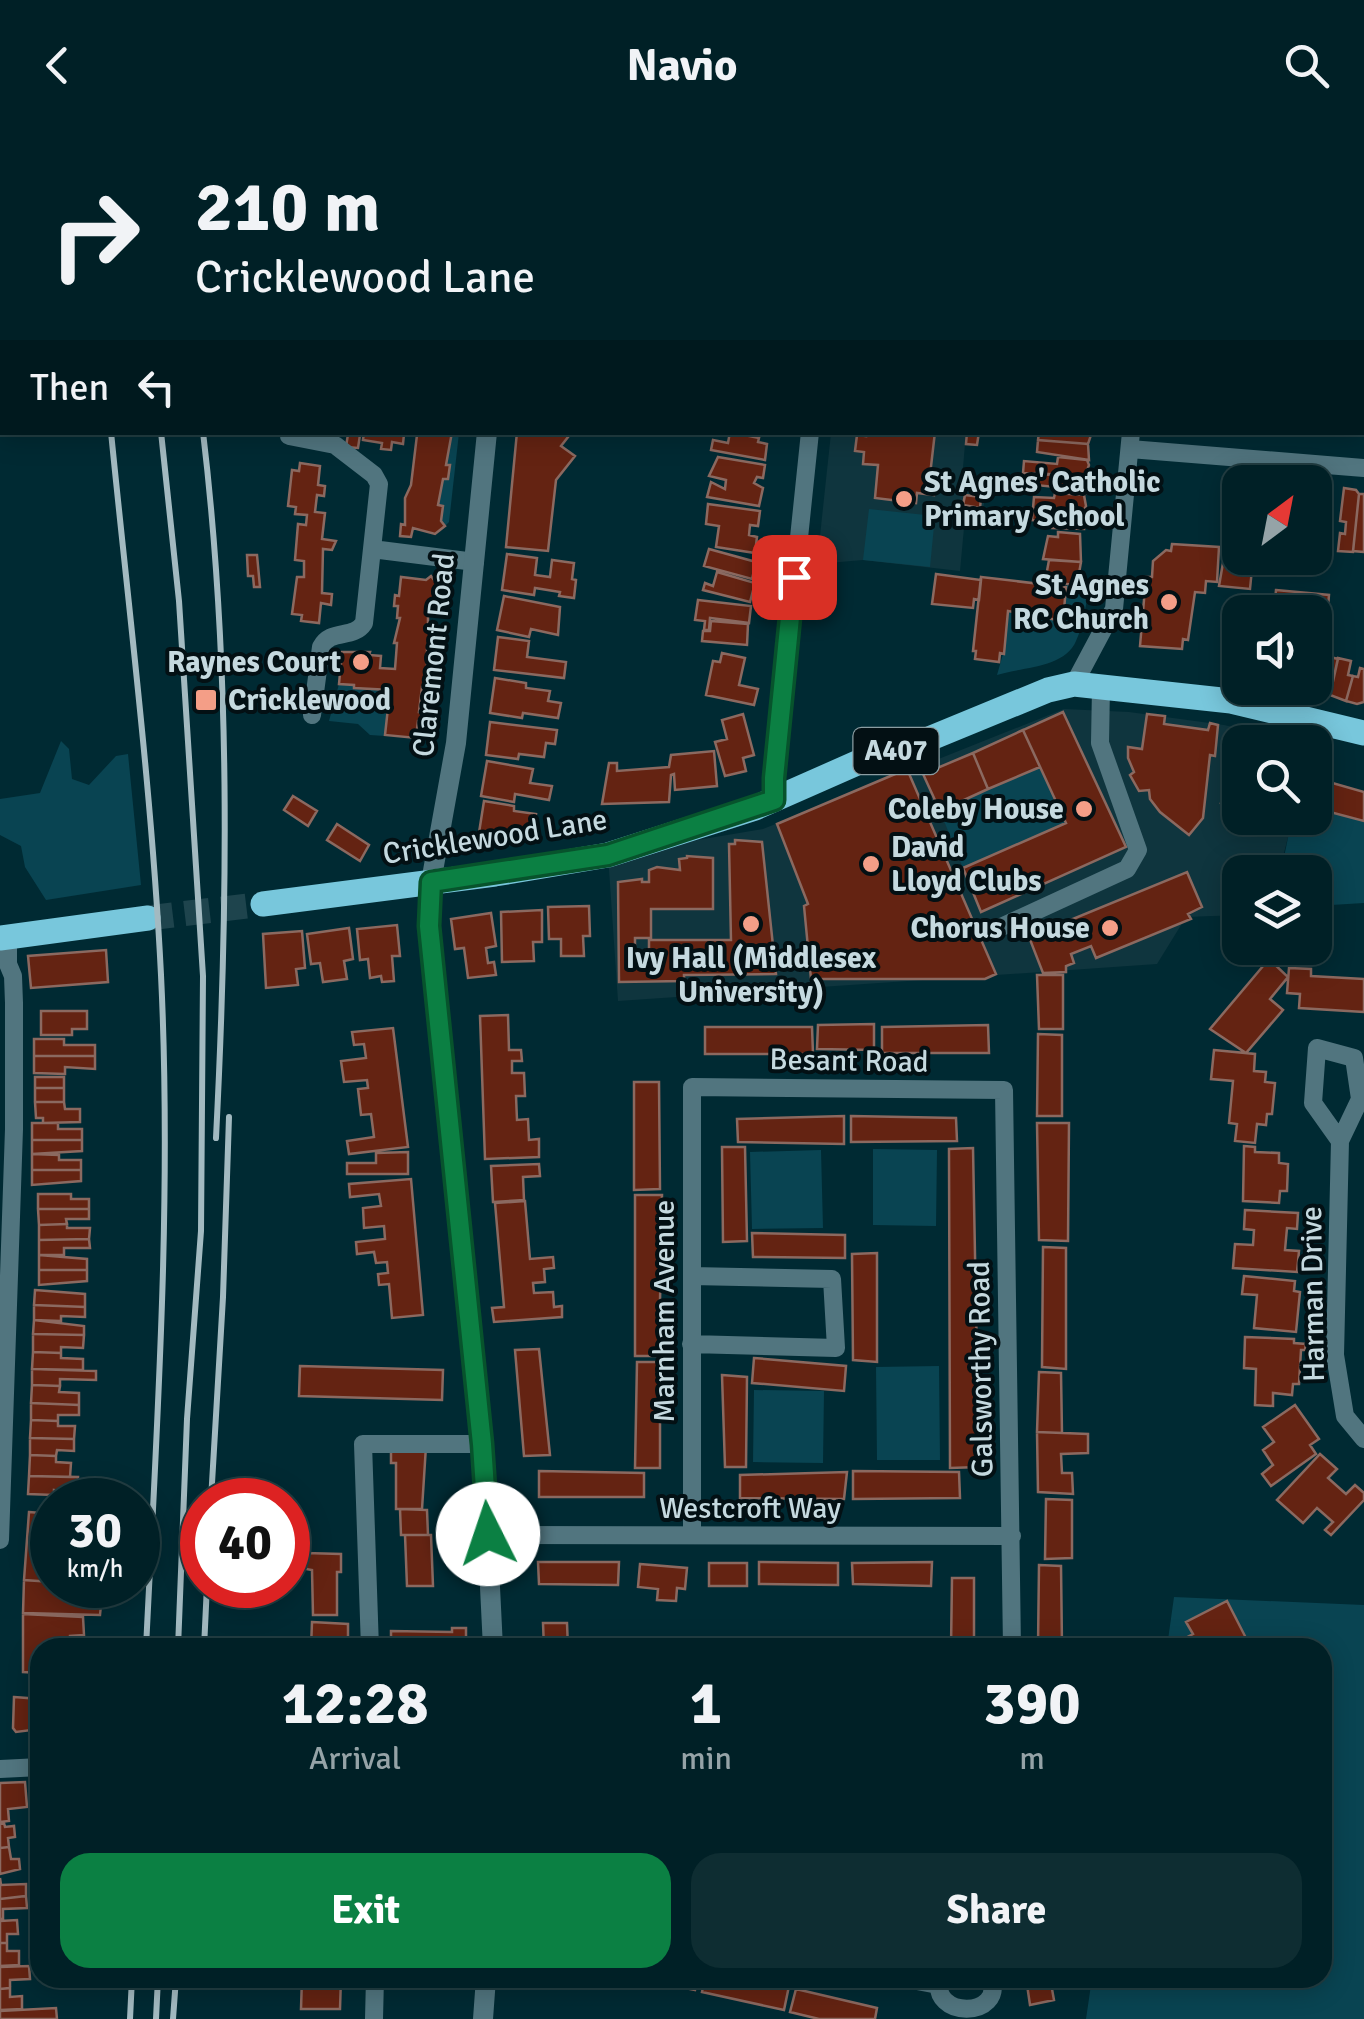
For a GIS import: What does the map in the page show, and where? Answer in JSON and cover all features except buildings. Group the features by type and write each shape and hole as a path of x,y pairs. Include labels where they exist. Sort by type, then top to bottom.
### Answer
{"main road":[{"name":"Cricklewood Lane","path":"264,904 608,855 774,800 866,759 902,750 1048,690 1074,684 1231,702 1364,733"},
{"path":"4,937 148,918"}],"street":[{"name":"Claremont Road","path":"487,435 456,742 431,882 429,926 482,1444 493,1638"},
{"path":"774,800 810,435"},
{"path":"289,436 335,445 374,475 379,484 364,622 354,632 325,640 312,715"},
{"path":"1074,684 1114,609 1130,440 1364,468"},
{"path":"372,550 474,562"},
{"path":"999,928 1127,868 1138,850 1100,744 1102,687"},
{"path":"0,1540 14,1129 12,976 4,937"},
{"name":"Harman Drive","path":"1340,1141 1313,1103 1317,1048 1354,1058 1360,1099 1340,1141 1335,1355 1344,1416 1364,1439"},
{"name":"Besant Road","path":"692,1087 1004,1090"},
{"name":"Marnham Avenue","path":"692,1087 692,1536"},
{"name":"Galsworthy Road","path":"1004,1090 1012,1638"},
{"path":"691,1344 836,1348 832,1278 692,1276"},
{"path":"370,1638 363,1444 482,1444"},
{"name":"Westcroft Way","path":"488,1534 1012,1536"},
{"path":"0,1769 30,1768"},
{"path":"374,1988 374,2019"},
{"path":"483,2019 485,1988"},
{"path":"940,1988 943,2004 958,2015 968,2016 977,2014 991,2001 993,1988"}],"shaded area":[{"path":"452,435 459,435 449,522 445,526 441,521 443,507 438,505 443,479 448,479 450,466 446,465"},
{"name":"St Agnes' Catholic Primary School","path":"831,435 966,435 962,479 987,482 982,518 965,517 960,571 863,560 817,564"},
{"path":"869,509 935,516 930,567 863,560"},
{"path":"1067,584 1091,585 1081,628 1070,650 1053,662 997,675 1008,611 1062,621"},
{"path":"339,684 390,690 385,736 370,735 358,724 329,721"},
{"path":"1064,709 1129,712 1224,725 1222,835 1289,835 1283,855 1222,855 1222,916 1186,917 1157,964 618,1001 608,855 763,829"},
{"path":"61,741 69,749 72,779 89,785 116,756 128,754 141,885 46,900 25,867 21,846 0,835 0,799 40,793"},
{"path":"1040,767 1066,823 963,868 940,811"},
{"path":"1332,813 1364,821 1364,903 1332,905 1332,855 1284,855 1289,835 1332,835"},
{"path":"873,1149 937,1150 936,1226 873,1225"},
{"path":"821,1150 823,1228 752,1229 750,1152"},
{"path":"939,1366 940,1460 877,1460 876,1367"},
{"path":"754,1390 824,1391 823,1463 753,1462"},
{"path":"1174,1597 1364,1605 1364,2019 1086,2019 1091,1988 1332,1988 1332,1638 1168,1638"}],"tunnel":[{"path":"148,918 263,904"}],"railway":[{"path":"111,435 152,839 164,1059 162,1311 146,1638"},
{"path":"161,435 179,601 203,976 201,1231 187,1419 178,1638"},
{"path":"203,435 223,696 225,873 216,1138"},
{"path":"212,1478 229,1117"},
{"path":"204,1638 206,1608"},
{"path":"130,2019 132,1988"},
{"path":"156,2019 158,1988"},
{"path":"173,2019 175,1988"}],"place":[{"name":"St Agnes' Catholic Primary School","path":"904,499"},
{"name":"St Agnes RC Church","path":"1169,602"},
{"name":"Raynes Court","path":"361,662"},
{"name":"Cricklewood","path":"206,700"},
{"name":"Coleby House","path":"1084,809"},
{"name":"David Lloyd Clubs","path":"871,864"},
{"name":"Ivy Hall (Middlesex University)","path":"751,924"},
{"name":"Chorus House","path":"1110,928"}],"route":[{"path":"488,1534 429,926 431,882 608,855 774,800 794,577"}]}
